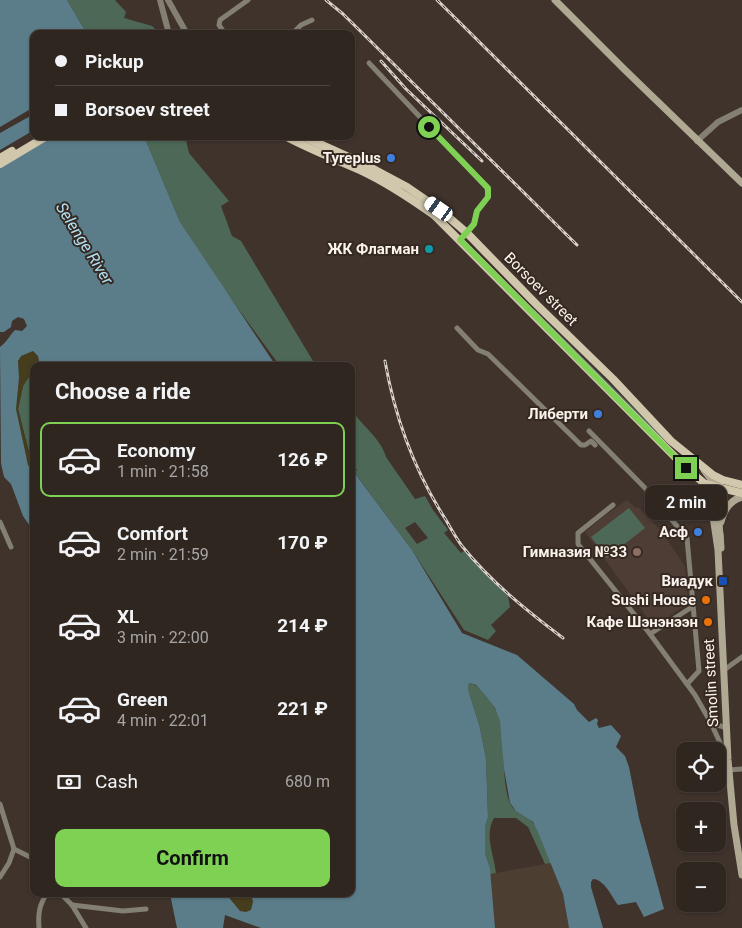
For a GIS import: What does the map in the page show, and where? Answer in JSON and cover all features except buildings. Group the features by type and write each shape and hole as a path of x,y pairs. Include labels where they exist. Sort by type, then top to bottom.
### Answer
{"main road":[{"path":"555,0 742,183"},
{"path":"0,158 31,140"},
{"path":"0,164 40,140"},
{"name":"Borsoev street","path":"293,140 362,171 403,194 434,215 668,444 712,484 742,495"},
{"name":"Borsoev street","path":"311,140 364,164 407,187 439,209 467,233 537,306 613,379 668,444 723,480 742,485"},
{"path":"460,240 467,233"},
{"name":"Smolin street","path":"702,468 712,484 720,531"},
{"path":"712,484 723,480"},
{"name":"Smolin street","path":"712,484 710,496 718,550 726,668 728,760 731,770 742,874"},
{"name":"Smolin street","path":"718,550 725,509 742,495"},
{"path":"720,531 731,770"},
{"path":"740,845 742,855"}],"street":[{"path":"160,0 169,30"},
{"path":"222,30 219,25 220,20 248,0"},
{"path":"170,1 185,30"},
{"path":"296,30 301,25 312,20"},
{"path":"369,63 488,188 488,197 477,211 474,224 467,233"},
{"path":"697,141 718,122 742,110"},
{"path":"456,328 478,350 488,354 581,445 586,445 590,441 595,445"},
{"path":"589,431 645,488 687,538 699,671 687,684"},
{"path":"613,504 578,533 578,544 650,634 687,684 711,723 728,760"},
{"path":"0,522 11,547"},
{"path":"650,634 692,607"},
{"path":"726,668 742,657"},
{"path":"711,723 727,728"},
{"path":"731,770 742,769"},
{"path":"0,804 14,849 9,863 0,877"},
{"path":"14,849 30,857"},
{"path":"39,928 39,910 44,897"},
{"path":"64,897 86,928"},
{"path":"72,906 123,911 146,909"}],"shaded area":[{"name":"Гимназия №33","path":"627,500 636,508 638,507 661,531 685,566 688,603 654,627 585,532"},
{"path":"551,863 563,894 569,928 495,928 490,874"}],"green space":[{"path":"67,0 115,0 126,12 124,18 152,26 156,30 85,30"},
{"path":"146,140 186,140 189,153 229,201 221,206 232,236 241,241 314,362 277,362 223,288 180,222"},
{"path":"533,310 667,441 665,443"},
{"path":"30,375 30,456 18,409 23,386"},
{"path":"355,415 380,444 386,457 415,499 425,496 448,530 444,533 461,553 465,550 508,596 510,607 491,625 496,631 488,640 464,630 412,550 355,473 357,470 355,468","holes":["415,522 428,538 417,544 405,528"]},
{"path":"629,508 645,528 607,558 591,537"},
{"path":"470,683 482,691 499,717 503,741 505,781 509,801 517,811 528,818 537,828 551,863 545,864 528,827 516,818 494,818 490,831 490,845 496,873 490,874 485,855 485,827 488,817 486,759 480,728 468,689"}],"sand":[{"path":"33,351 38,356 39,362 30,362 30,375 23,386 18,409 30,458 30,468 16,409 19,378 18,361 20,356"},
{"path":"228,897 252,897 253,902 251,910 246,913 240,911"}],"water":[{"name":"Selenge River","path":"0,0 67,0 85,30 30,30 30,140 146,140 180,222 273,362 39,362 38,356 33,351 21,356 18,361 19,378 16,409 30,468 30,526 23,516 11,484 4,477 1,463 0,347 15,330 22,331 27,326 24,319 18,317 12,321 11,327 4,332 0,332"},
{"path":"355,473 412,550 462,633 517,655 574,704 577,710 589,722 596,718 599,728 611,725 621,736 616,747 625,756 629,767 639,818 664,909 644,917 636,902 618,905 604,885 593,879 591,887 603,928 569,928 563,894 538,832 533,822 516,811 510,803 504,769 500,721 495,708 476,685 470,683 468,689 480,728 486,759 488,817 485,827 485,854 490,869 495,928 261,928 225,915 223,928 177,928 171,897 228,897 240,911 246,912 251,910 253,902 252,897 355,897"}],"pier":[{"path":"30,109 30,116 0,133 0,127"},
{"path":"30,132 30,140 48,140 0,168 0,150"}],"railway":[{"path":"326,0 343,14 577,245"},
{"path":"437,0 742,302"},
{"path":"381,61 406,89 482,161"},
{"path":"385,361 394,403 416,464 435,502 458,540 497,584 563,638"}],"place":[{"name":"Tyreplus","path":"391,158"},
{"name":"ЖК Флагман","path":"429,249"},
{"name":"Либерти","path":"598,414"},
{"name":"Асф","path":"698,532"},
{"name":"Гимназия №33","path":"637,552"},
{"name":"Виадук","path":"723,581"},
{"name":"Sushi House","path":"706,600"},
{"name":"Кафе Шэнэнээн","path":"708,622"}],"route":[{"path":"429,127 488,188 488,197 477,211 474,224 460,240 686,468"}]}
